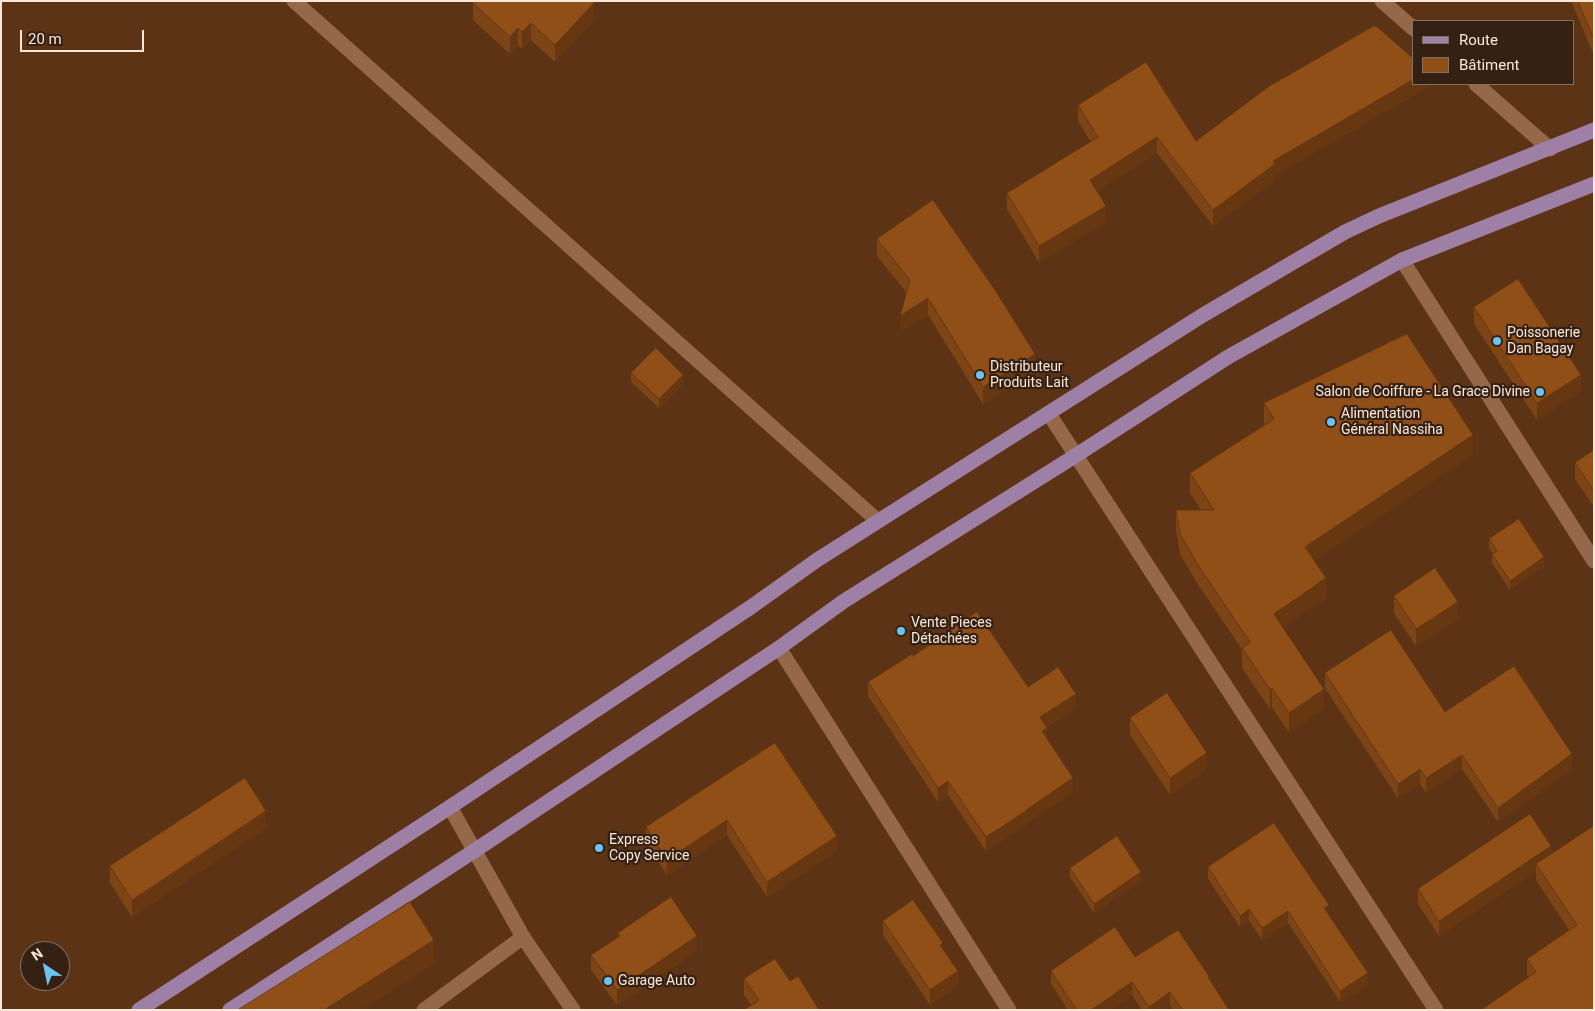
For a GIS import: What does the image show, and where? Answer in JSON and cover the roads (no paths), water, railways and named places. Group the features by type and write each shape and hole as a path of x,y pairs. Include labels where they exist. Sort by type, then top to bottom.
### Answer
{"main road":[{"path":"139,1010 450,807 751,607 817,560 1203,315 1345,232 1379,216 1594,130"},
{"path":"230,1010 474,851 779,648 844,601 1075,456 1228,357 1402,260 1594,184"}],"street":[{"path":"294,1 878,521"},
{"path":"1382,1 1412,27"},
{"path":"1477,85 1550,149"},
{"path":"1402,260 1594,561"},
{"path":"1049,414 1436,1010"},
{"path":"779,648 1009,1010"},
{"path":"450,807 523,937 572,1010"},
{"path":"424,1010 523,937"}],"place":[{"name":"Poissonerie Dan Bagay","path":"1497,341"},
{"name":"Distributeur Produits Lait","path":"980,375"},
{"name":"Salon de Coiffure - La Grace Divine","path":"1540,392"},
{"name":"Alimentation Général Nassiha","path":"1331,422"},
{"name":"Vente Pieces Détachées","path":"901,631"},
{"name":"Express Copy Service","path":"599,848"},
{"name":"Garage Auto","path":"608,981"}]}
